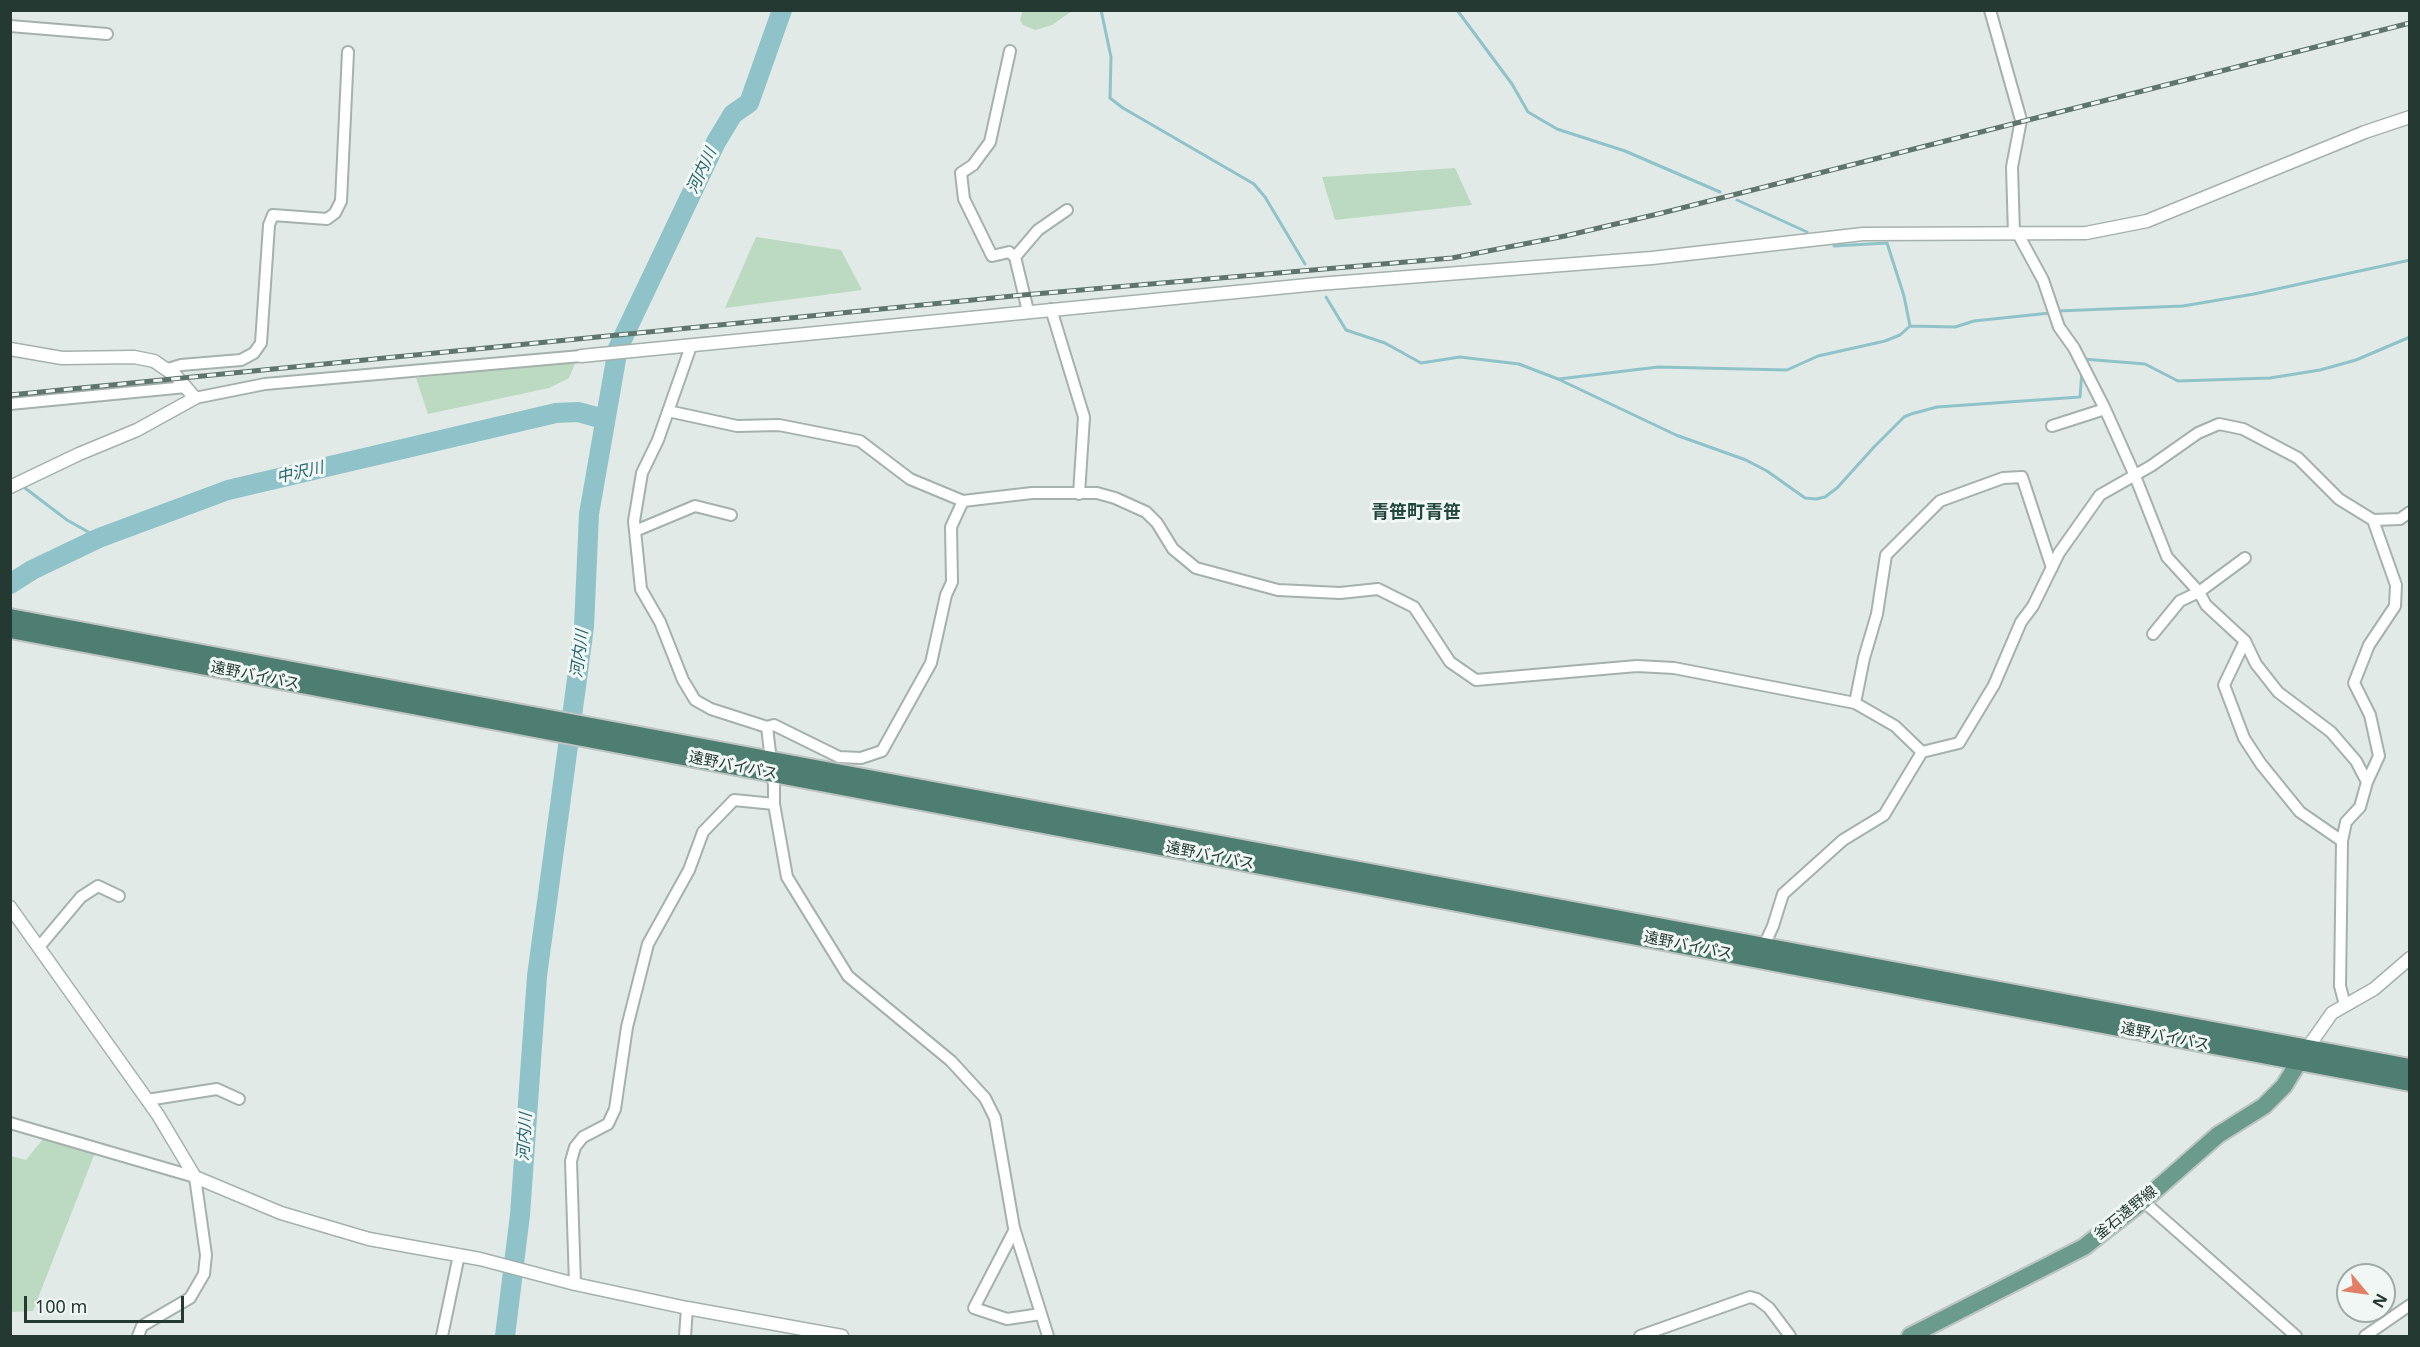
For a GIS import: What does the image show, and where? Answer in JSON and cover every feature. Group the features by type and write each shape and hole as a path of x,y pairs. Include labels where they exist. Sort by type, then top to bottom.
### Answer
{"highway":[{"name":"遠野バイパス","path":"10,617 441,705"},
{"name":"遠野バイパス","path":"10,630 441,705 1760,953 2299,1063 2409,1083"},
{"name":"遠野バイパス","path":"1760,953 2308,1047 2409,1067"}],"main road":[{"name":"釜石遠野線","path":"1910,1336 2084,1247 2143,1201 2217,1135 2264,1106 2284,1086 2308,1047"}],"street":[{"path":"1990,10 2021,120 2012,167 2016,234 2043,280 2055,319 2078,354 2105,409 2135,476 2166,557 2199,592 2206,605 2245,641 2256,664 2278,692 2331,732 2356,761 2367,782"},
{"path":"10,26 107,34"},
{"path":"1010,51 990,142 973,165 961,173 964,199 992,256 1009,252 1015,257 1028,311"},
{"path":"168,369 181,365 241,360 254,352 261,343 268,225 273,215 327,219 335,213 341,201 348,52"},
{"path":"10,487 79,454 138,430 195,398 265,384 691,346 1028,311 1652,258 1863,234 2086,233 2147,221 2365,132 2409,117"},
{"path":"1015,257 1038,230 1067,210"},
{"path":"1051,309 1084,417 1079,494"},
{"path":"691,346 668,411 642,473 635,531 641,589 660,622 683,681 695,700 711,709 767,727 774,725 839,757 861,758 882,751 931,663 946,595 952,582 951,527 963,501"},
{"path":"10,349 62,358 134,357 154,361 168,369 195,398"},
{"path":"10,404 186,387"},
{"path":"2052,426 2105,409"},
{"path":"668,411 737,426 779,425 860,441 910,479 963,501 1032,493 1096,494 1115,498 1146,512 1157,523 1173,549 1197,568 1278,590 1340,593 1378,589 1414,607 1450,662 1476,680 1637,666 1674,668 1856,703 1895,726 1922,752"},
{"path":"1760,953 1773,926 1783,894 1843,840 1884,815 1922,752 1959,743 1994,685 2021,622 2033,606 2073,531 2100,495 2135,476 2198,433 2218,424 2243,429 2298,458 2339,499 2373,520 2400,519 2409,512"},
{"path":"1856,703 1864,658 1877,614 1886,555 1940,501 2003,478 2022,477 2052,568"},
{"path":"635,531 695,506 731,515"},
{"path":"2345,1005 2340,986 2342,841 2346,822 2360,807 2367,782 2379,756 2370,715 2354,683 2369,645 2395,606 2396,585 2373,520"},
{"path":"2152,634 2180,601 2199,592 2245,558"},
{"path":"2245,641 2224,685 2244,738 2261,764 2300,812 2342,841"},
{"path":"767,727 774,804 788,877 848,976 951,1060 985,1098 998,1127 1014,1231 1048,1336"},
{"path":"569,1282 571,1161 575,1147 583,1137 608,1124 615,1109 627,1027 648,944 689,870 703,832 734,800 774,804"},
{"path":"39,947 81,897 98,886 119,897"},
{"path":"10,907 147,1100 195,1177 206,1255 204,1274 190,1298 142,1326 138,1336"},
{"path":"2308,1047 2327,1018 2374,989 2409,958"},
{"path":"147,1100 217,1089 239,1099"},
{"path":"10,1123 195,1177 281,1213 369,1239 480,1259 569,1282 687,1308 842,1336"},
{"path":"2143,1201 2296,1336"},
{"path":"1014,1231 974,1308 1007,1319 1041,1314"},
{"path":"442,1336 459,1255"},
{"path":"1640,1336 1750,1297 1757,1299 1768,1308 1790,1336"},
{"path":"2365,1336 2409,1305"},
{"path":"685,1336 687,1308"}],"green space":[{"path":"1023,10 1072,11 1052,25 1035,30 1023,25 1020,20"},
{"path":"1455,168 1472,205 1335,220 1322,177"},
{"path":"756,237 841,250 862,290 725,308"},
{"path":"576,361 569,378 549,388 428,414 416,378"},
{"path":"52,1128 98,1145 33,1311 11,1312 11,1156 26,1160"}],"waterway":[{"name":"河内川","path":"505,1336 520,1215 537,976 584,627 589,514 618,348 716,142 733,114 749,103 782,10"},
{"path":"1101,10 1111,57 1110,98 1123,108 1254,184 1265,197 1305,264"},
{"path":"1457,10 1512,84 1528,112 1557,129 1625,151 1720,192"},
{"path":"1737,200 1807,232"},
{"path":"1834,246 1887,243 1904,296 1910,326"},
{"path":"2057,311 2183,306 2254,294 2410,260"},
{"path":"1326,297 1346,330 1385,343 1421,363 1460,357 1519,364 1558,379 1676,435 1746,460 1767,471 1805,498 1825,497 1837,488 1904,417 1937,407 2080,397 2082,371"},
{"path":"1559,379 1658,367 1787,370 1818,356 1885,341 1900,335 1910,326 1955,327 1974,321 2050,313"},
{"path":"2083,359 2145,364 2178,381 2270,378 2320,370 2356,360 2410,337"},
{"name":"中沢川","path":"10,584 32,570 99,538 228,490 556,413 578,412 604,419"},
{"path":"25,488 67,520 99,538"}],"railway":[{"path":"10,395 1023,295 1452,258 1565,236 1662,213 2410,23"}],"district":[{"name":"青笹町青笹","path":"1416,513"}]}
